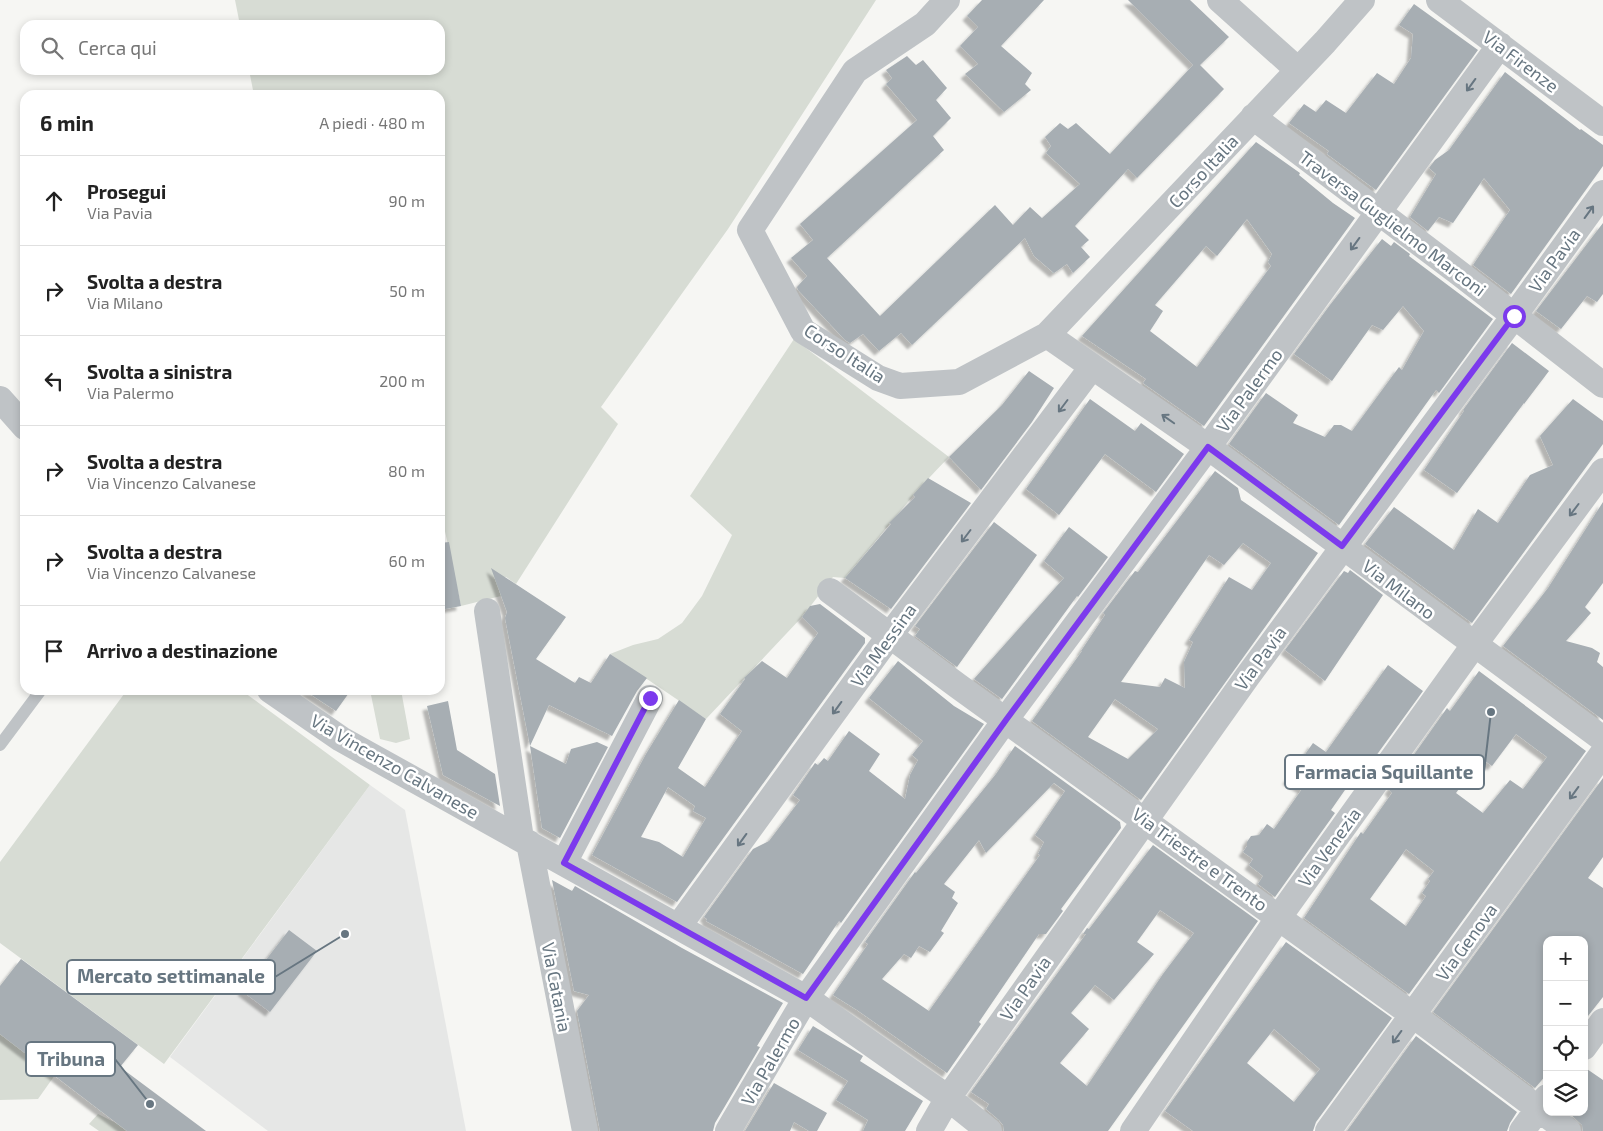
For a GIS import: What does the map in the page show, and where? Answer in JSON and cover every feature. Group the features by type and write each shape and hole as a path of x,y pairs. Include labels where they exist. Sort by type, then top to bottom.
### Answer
{"street":[{"name":"Corso Italia","path":"948,0 925,24 855,71 750,230 803,331 878,378 900,386 959,382 1047,335 1362,0"},
{"path":"1220,0 1298,70"},
{"name":"Via Firenze","path":"1439,0 1603,123"},
{"name":"Via Palermo","path":"728,1131 806,998 1006,720 1208,447 1500,45"},
{"name":"Traversa Guglielmo Marconi","path":"1253,117 1603,386"},
{"name":"Via Pavia","path":"929,1131 948,1098 1145,819 1342,546 1514,316 1603,193"},
{"name":"Via Milano","path":"1047,335 1208,447 1603,739"},
{"name":"Via Messina","path":"678,927 890,635 1092,367"},
{"path":"0,399 20,421"},
{"name":"Via Venezia","path":"1133,1131 1279,917 1474,645 1603,471"},
{"name":"Via Triestre e Trento","path":"830,590 1413,1015 1542,1103 1568,1131"},
{"path":"487,611 525,841"},
{"name":"Via Vincenzo Calvanese","path":"277,695 341,739 806,998 948,1098 989,1131"},
{"path":"564,863 650,698"},
{"name":"Via Genova","path":"1328,1131 1603,753"},
{"name":"Via Catania","path":"525,841 584,1131"},
{"path":"1588,1042 1603,1021"},
{"path":"1522,1131 1542,1103"}],"lane":[{"path":"0,745 37,695"}],"shaded area":[{"path":"235,0 876,0 728,229 601,407 618,424 516,584 506,577 496,579 501,596 461,606 445,531 445,90 253,90 250,75 445,75 445,20 239,20"},
{"path":"794,339 949,457 909,501 845,578 833,577 802,617 706,719 610,654 633,645 658,639 682,623 702,596 732,535 690,496"},
{"path":"123,695 248,695 370,785 164,1064 0,943 0,862"},
{"path":"371,695 402,695 410,739 396,743 380,739"},
{"path":"370,785 405,810 466,1131 268,1131 170,1057"},
{"path":"0,1034 55,1075 38,1099 0,1100"},
{"path":"98,1114 127,1131 99,1131 89,1124"}],"building":[{"path":"982,0 1044,0 1001,46 1032,73 1025,84 1031,90 1004,112 965,74 978,64 960,46 978,27 967,16"},
{"path":"1128,0 1190,0 1229,37 1200,65 1224,89 1137,178 1128,169 1075,226 1089,240 1081,247 1090,257 1073,273 1067,264 1054,273 1034,256 1025,238 912,345 901,333 879,351 863,334 850,343 845,340 798,290 797,287 807,276 791,258 813,240 800,224 917,120 886,84 892,78 886,70 907,56 916,65 923,60 947,88 936,100 951,118 933,136 944,150 827,258 880,316 995,205 1013,225 1030,207 1042,218 1080,184 1046,153 1051,146 1045,137 1060,123 1068,129 1076,123 1110,154 1193,65"},
{"path":"1414,4 1478,50 1376,190 1327,154 1329,151 1289,123 1304,104 1316,112 1326,100 1346,113 1377,73 1394,84 1411,58 1413,34 1399,25"},
{"path":"1505,72 1580,130 1603,145 1603,166 1511,294 1473,265 1510,210 1484,178 1453,223 1439,217 1428,231 1410,217 1436,174 1429,168 1435,160 1449,150"},
{"path":"1256,142 1300,173 1299,175 1333,203 1355,218 1204,426 1143,383 1146,379 1082,336","holes":["1247,219 1272,254 1268,262 1271,266 1197,367 1150,331 1163,311 1155,305 1206,246 1217,256"]},
{"path":"1603,223 1603,294 1597,302 1587,296 1561,329 1536,311"},
{"path":"1382,239 1391,246 1394,242 1410,254 1409,256 1493,319 1439,393 1436,390 1339,525 1229,444 1266,393 1298,415 1293,423 1325,437 1334,425 1341,425 1352,431 1399,367 1402,370 1424,331 1403,306 1383,330 1372,325 1332,381 1294,354"},
{"path":"1512,343 1549,371 1457,493 1424,470 1463,410"},
{"path":"1029,371 1054,388 1032,422 981,490 949,457 1002,405"},
{"path":"1090,399 1135,431 1141,423 1184,454 1156,492 1105,454 1059,515 1026,489"},
{"path":"1573,399 1603,421 1603,444 1472,623 1365,544 1394,507 1454,550 1478,509 1498,523 1530,475 1553,465 1540,436"},
{"path":"1215,471 1238,488 1241,500 1318,553 1141,800 1032,721 1082,651 1105,615 1103,613 1135,571 1138,572","holes":["1243,543 1271,563 1252,590 1229,577 1189,640 1193,642 1184,662 1185,688 1165,678 1160,687 1121,682 1209,555 1224,565","1115,699 1158,729 1128,759 1088,737"]},
{"path":"928,478 971,503 891,609 845,578 891,524 889,523 915,497 913,495"},
{"path":"1603,502 1603,583 1585,607 1591,613 1566,641 1592,648 1600,653 1597,662 1603,667 1603,720 1503,646 1548,588"},
{"path":"994,522 1037,555 957,667 915,636 920,629 915,626"},
{"path":"1069,527 1108,557 1077,596 1002,699 974,679 1064,578 1044,561"},
{"path":"445,542 449,542 461,606 445,609"},
{"path":"491,568 566,617 536,659 575,683 579,677 591,683 610,654 647,678 637,691 612,736 549,705 530,746 505,618 507,612"},
{"path":"1350,570 1383,595 1325,681 1285,650 1344,571 1348,573"},
{"path":"820,604 865,638 865,643 677,902 592,855 646,754 679,700 706,719 678,768 705,787 742,731 720,714 744,678 762,661 787,678 818,633 802,617 810,606","holes":["668,787 695,806 693,811 706,818 683,857 659,842 641,837"]},
{"path":"898,661 954,706 984,724 841,923 839,921 803,974 706,921 707,919 704,917 753,849 769,841 800,800 793,795 815,763 818,765 824,758 828,761 849,731 880,754 869,771 905,799 910,775 918,760 912,755 923,741 869,698"},
{"path":"1388,665 1423,691 1365,771 1361,767 1331,810 1335,813 1275,897 1258,884 1263,876 1249,865 1253,859 1243,852 1247,842 1251,836 1259,835 1267,824 1274,829 1302,789 1287,780 1313,743 1326,752"},
{"path":"1479,671 1586,751 1409,994 1304,918 1361,832 1363,834 1392,793 1389,790 1447,708 1450,711","holes":["1516,734 1547,757 1523,789 1510,780 1483,813 1456,793 1481,758 1492,766","1406,849 1434,871 1422,893 1426,896 1406,926 1370,899"]},
{"path":"312,695 347,695 336,711"},
{"path":"448,701 457,750 495,774 500,806 443,775 427,706"},
{"path":"597,742 608,747 560,838 542,828 530,746 566,764 571,749"},
{"path":"1015,746 1120,822 1121,828 1061,909 1063,911 1046,934 1039,934 947,1073 833,995 868,944 865,942 915,872 996,774","holes":["1054,783 1065,791 1035,835 1044,842 1038,854 1040,855 929,1011 882,979 904,954 911,958 919,946 930,952 944,933 941,931 958,903 952,898 955,892 944,884 979,840 986,853"]},
{"path":"1603,778 1603,857 1588,878 1603,888 1603,997 1588,1016 1588,936 1543,936 1543,1079 1535,1088 1433,1012"},
{"path":"1153,845 1258,921 1108,1131 1004,1131 1003,1125 999,1120 986,1109 989,1104 971,1092 1086,934 1083,934 1087,928 1089,929","holes":["1160,910 1194,933 1163,974 1087,1086 1060,1063 1089,1029 1071,1013 1095,985 1114,1000 1154,954 1137,942"]},
{"path":"552,880 572,891 575,886 682,948 783,1003 757,1046 760,1047 715,1123 713,1131 600,1131 577,1011 589,995 574,991"},
{"path":"289,930 317,951 270,1012 242,991"},
{"path":"1286,942 1392,1018 1316,1122 1313,1131 1193,1131 1165,1111","holes":["1274,1029 1320,1069 1294,1102 1247,1063"]},
{"path":"21,959 138,1045 120,1067 206,1131 127,1131 0,1034 0,986"},
{"path":"813,1026 863,1056 860,1061 923,1101 905,1131 863,1131 868,1120 836,1100 848,1081 798,1050"},
{"path":"1416,1036 1517,1112 1507,1131 1347,1131"},
{"path":"1588,1070 1603,1080 1603,1131 1583,1131 1582,1125 1572,1116 1588,1116"},
{"path":"774,1083 827,1113 817,1131 809,1131 794,1122 790,1131 745,1131"}],"place":[{"name":"Farmacia Squillante","path":"1491,712"},
{"name":"Mercato settimanale","path":"345,934"},
{"name":"Tribuna","path":"150,1104"}],"route":[{"path":"650,698 564,863 806,998 1006,720 1208,447 1342,546 1514,316"}]}
